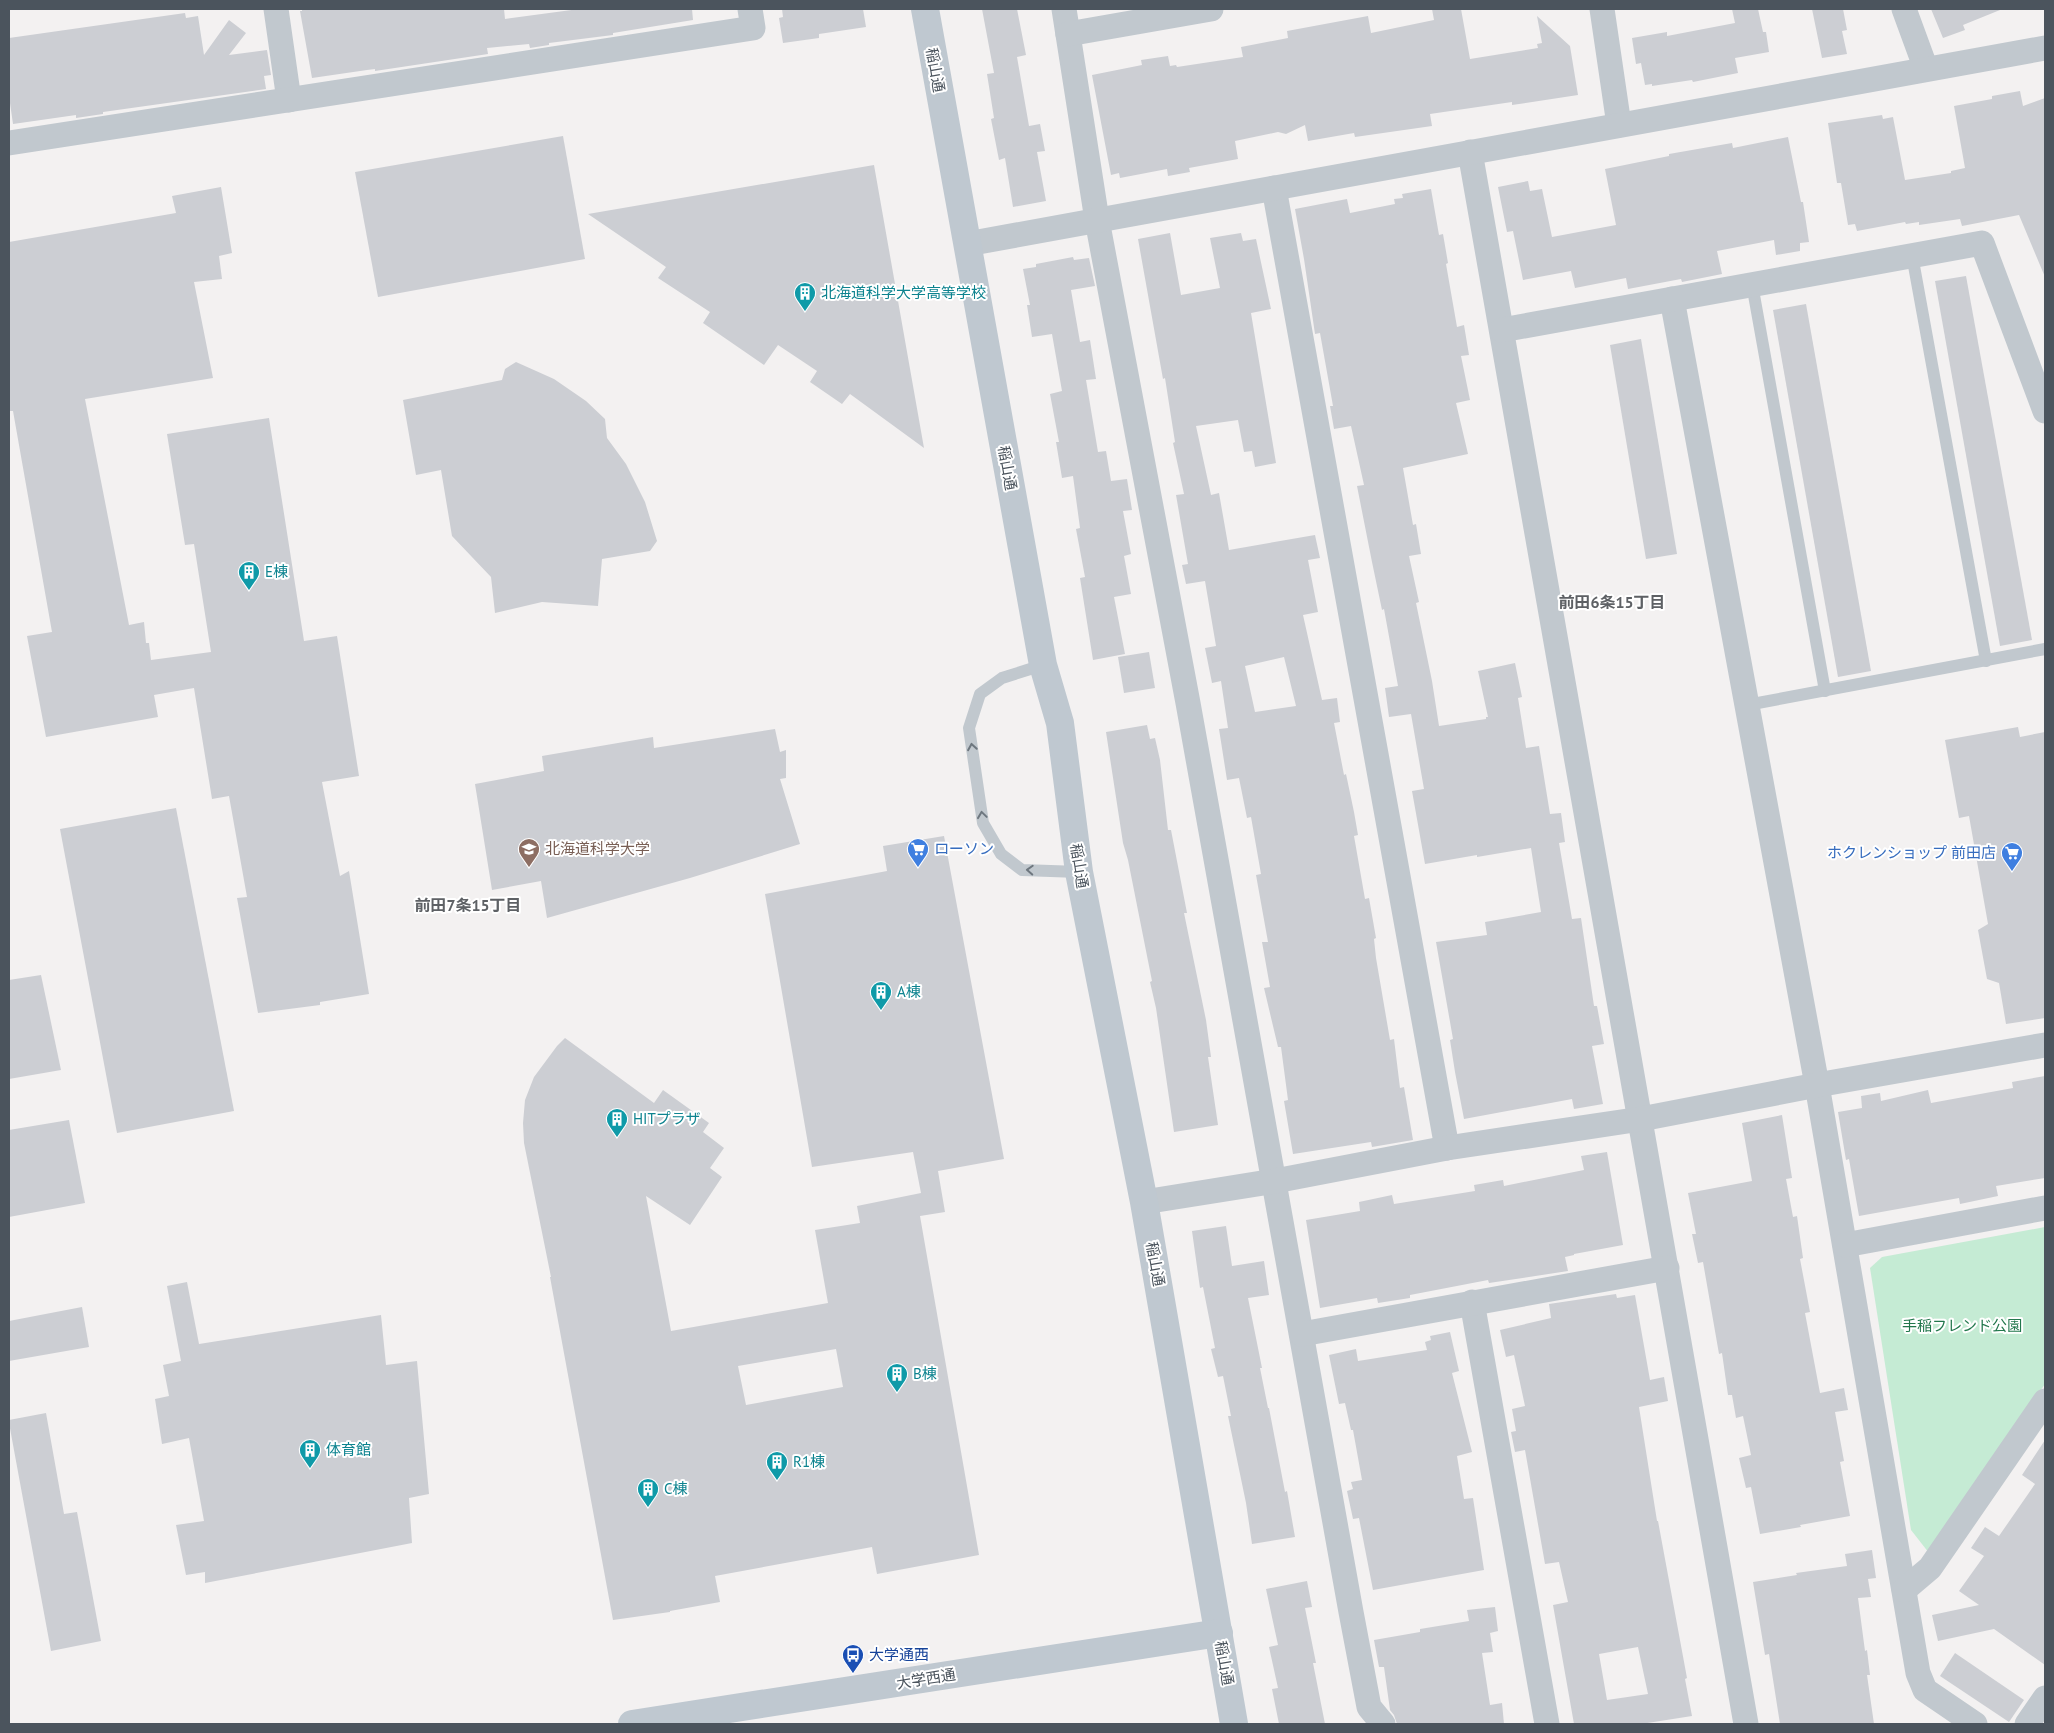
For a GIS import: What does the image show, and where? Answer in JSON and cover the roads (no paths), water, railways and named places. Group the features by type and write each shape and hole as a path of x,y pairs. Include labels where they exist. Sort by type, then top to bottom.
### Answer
{"street":[{"path":"276,9 289,100"},
{"path":"9,143 752,28 750,9"},
{"name":"稲山通","path":"925,9 1043,665 1060,723 1079,872 1144,1202 1234,1724"},
{"path":"1064,9 1097,220 1186,693 1369,1707 1383,1724"},
{"path":"1068,34 1212,9"},
{"path":"1602,9 1619,126"},
{"path":"1904,9 1926,70"},
{"path":"966,244 2045,48"},
{"path":"1470,152 1746,1724"},
{"path":"1274,188 1447,1148"},
{"path":"1502,330 1982,243 2045,411"},
{"path":"1672,299 1817,1085 1918,1673 1925,1690 1975,1724"},
{"path":"1144,1202 1274,1181 1447,1148 1641,1119 1817,1085 2045,1045"},
{"path":"1845,1245 2045,1208"},
{"path":"1302,1334 1667,1268"},
{"path":"1472,1302 1547,1724"},
{"path":"1904,1590 1930,1568 2045,1401"},
{"name":"大学西通","path":"632,1724 1218,1633"},
{"path":"2027,1724 2045,1698"}],"lane":[{"path":"1912,255 1986,661"},
{"path":"1752,284 1825,691"},
{"path":"1747,705 2045,649"},
{"path":"1043,665 1002,678 980,694 969,728 983,823 1001,854 1022,870 1079,872"}],"place":[{"name":"北海道科学大学高等学校","path":"805,312"},
{"name":"E棟","path":"249,591"},
{"name":"北海道科学大学","path":"529,868"},
{"name":"ローソン","path":"918,868"},
{"name":"ホクレンショップ 前田店","path":"2012,872"},
{"name":"A棟","path":"881,1011"},
{"name":"HITプラザ","path":"617,1138"},
{"name":"B棟","path":"897,1393"},
{"name":"体育館","path":"310,1469"},
{"name":"R1棟","path":"777,1481"},
{"name":"C棟","path":"648,1508"},
{"name":"大学通西","path":"853,1674"}],"district":[{"name":"前田6条15丁目","path":"1612,602"},
{"name":"前田7条15丁目","path":"468,905"}],"park label":[{"name":"手稲フレンド公園","path":"1962,1326"}]}
